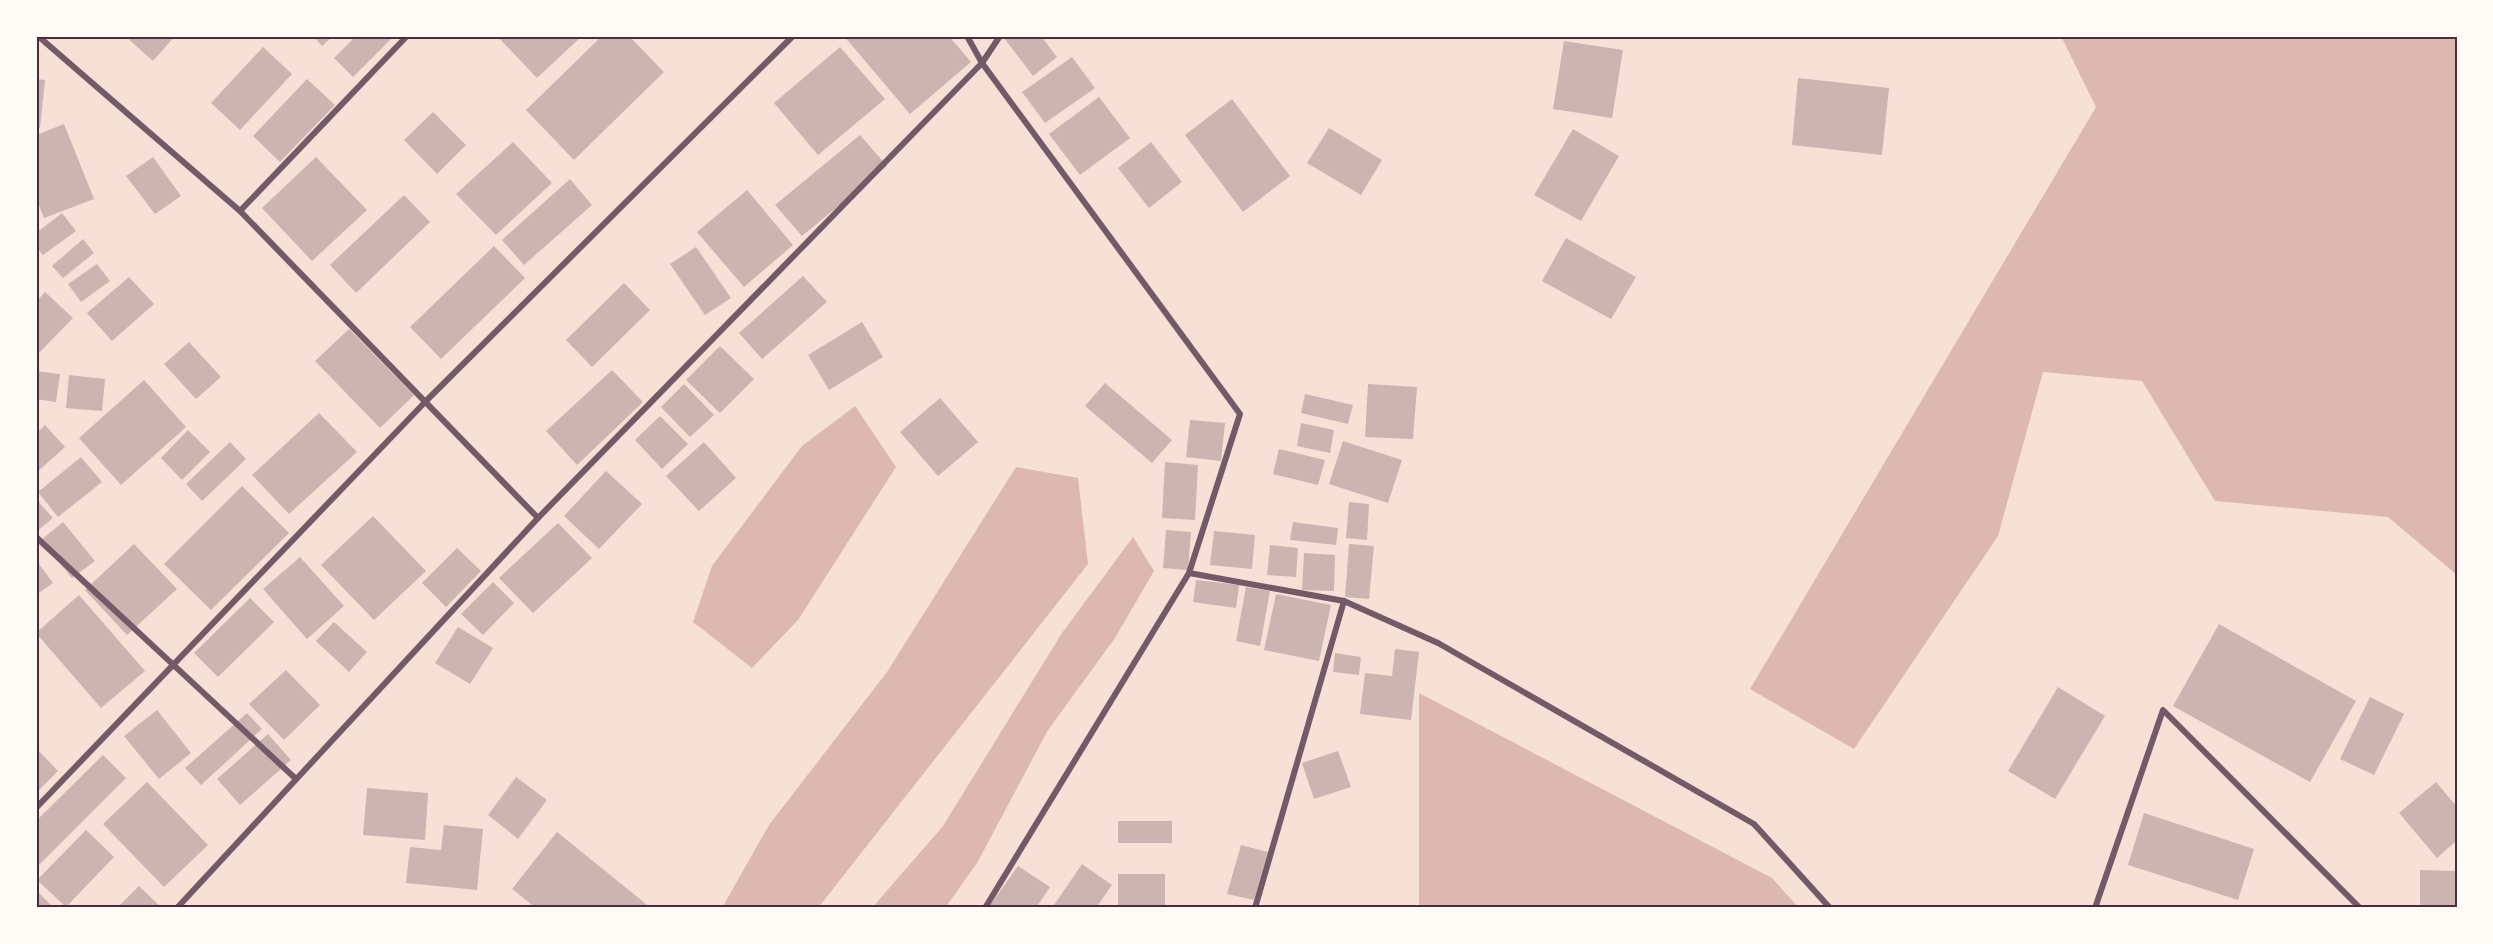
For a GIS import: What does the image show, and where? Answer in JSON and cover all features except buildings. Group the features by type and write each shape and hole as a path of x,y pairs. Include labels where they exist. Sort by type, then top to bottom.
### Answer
{"street":[{"path":"38,36 240,211 426,400 538,518"},
{"path":"240,211 407,36"},
{"path":"36,808 426,400 792,36"},
{"path":"967,36 982,63 1240,414 1189,573 985,908"},
{"path":"177,908 538,518 982,63 1000,36"},
{"path":"36,537 296,779"},
{"path":"1189,573 1344,601 1438,644 1754,824 1830,908"},
{"path":"1255,908 1344,601"},
{"path":"2095,908 2163,710 2360,908"}],"shaded area":[{"path":"2061,36 2457,36 2457,575 2388,517 2215,501 2142,381 2043,372 1998,536 1854,749 1750,689 2096,107"},
{"path":"855,406 896,467 798,620 752,668 693,622 712,566 802,446"},
{"path":"1016,467 1078,478 1088,564 818,908 722,908 769,825 887,672"},
{"path":"1133,537 1154,571 1115,638 1048,730 977,863 945,908 872,908 943,826 1062,633"},
{"path":"1419,693 1772,878 1799,908 1419,908"}]}
